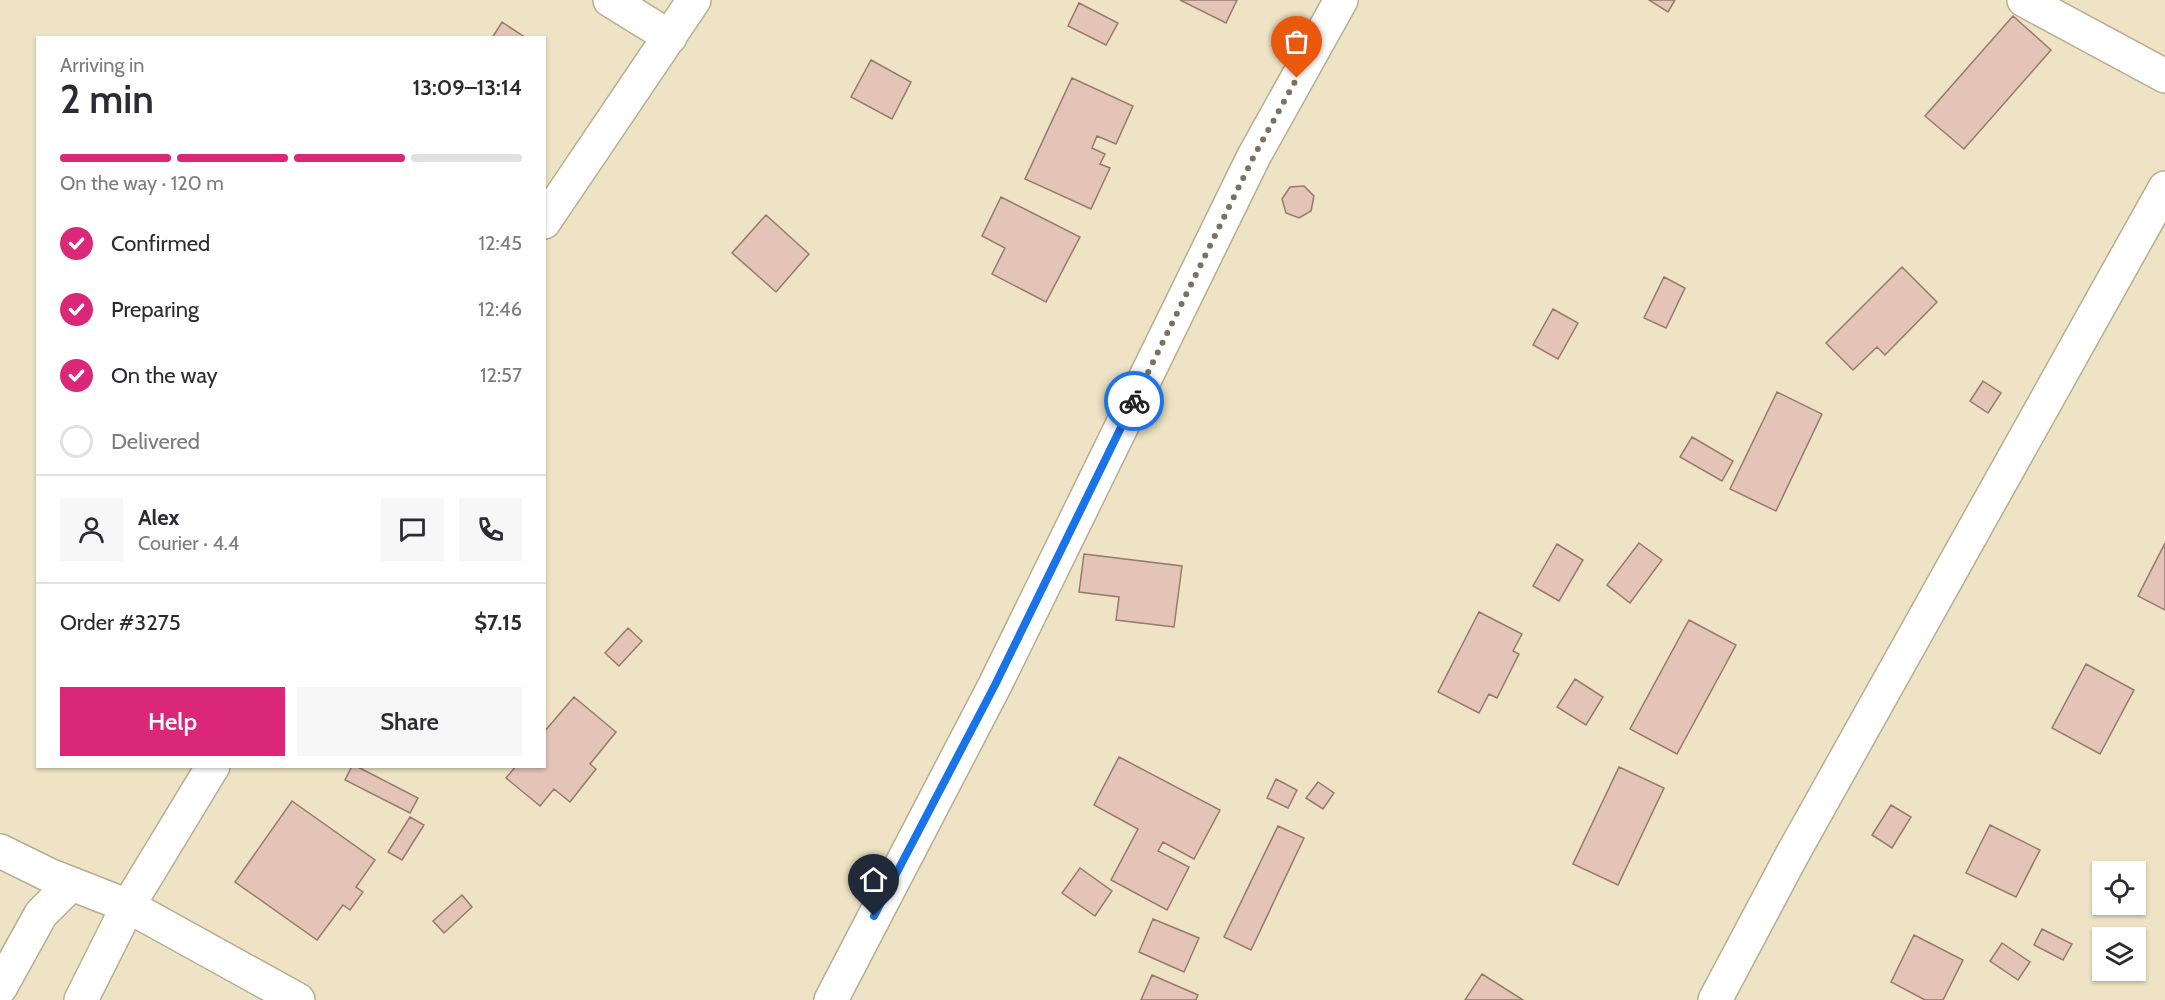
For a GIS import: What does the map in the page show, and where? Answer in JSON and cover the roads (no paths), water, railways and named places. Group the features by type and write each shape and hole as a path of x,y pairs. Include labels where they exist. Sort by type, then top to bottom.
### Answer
{"street":[{"path":"610,0 669,36"},
{"path":"546,219 694,0"},
{"path":"831,1000 995,685 1254,156 1341,0"},
{"path":"2024,0 2165,76"},
{"path":"1715,1000 1792,855 2165,188"},
{"path":"81,1000 128,906 212,768"},
{"path":"0,851 71,884 128,906 298,1000"},
{"path":"0,988 41,914 71,884"}]}
